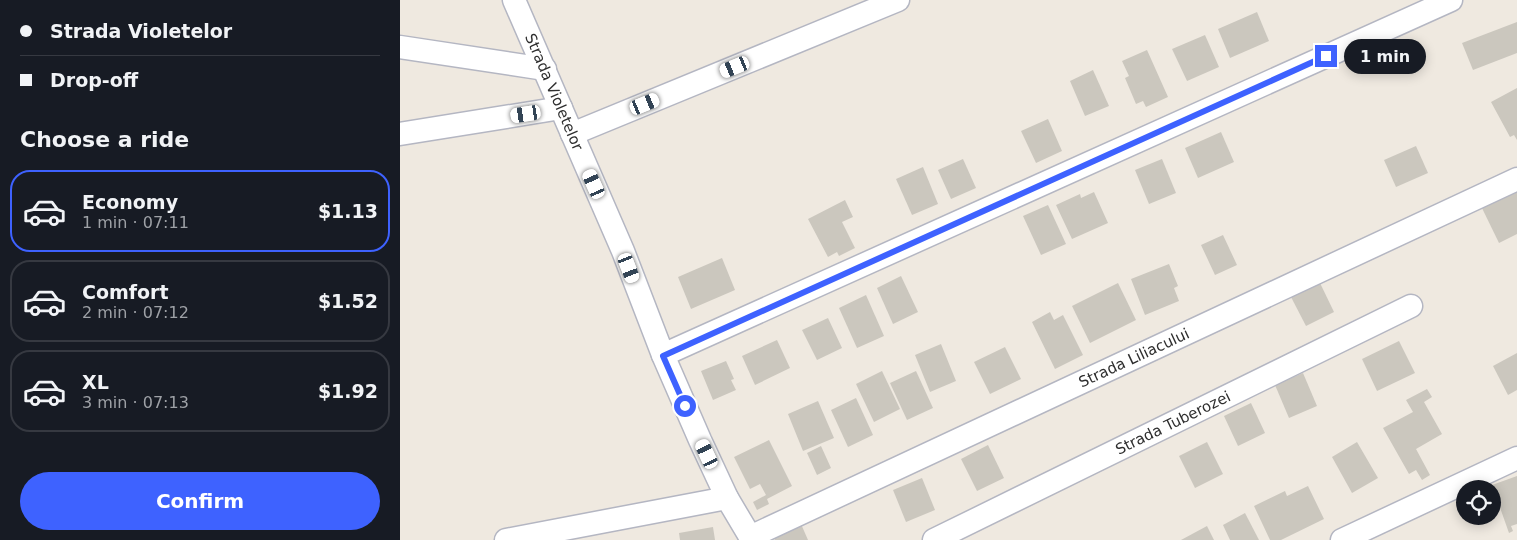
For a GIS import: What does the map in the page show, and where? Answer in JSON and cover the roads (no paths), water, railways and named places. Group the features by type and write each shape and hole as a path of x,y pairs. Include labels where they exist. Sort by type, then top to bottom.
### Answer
{"street":[{"name":"Strada Violetelor","path":"514,0 623,251 663,356 727,498 751,539"},
{"path":"572,134 898,0"},
{"path":"663,356 1451,0"},
{"path":"400,48 544,69"},
{"path":"400,134 561,108"},
{"name":"Strada Liliacului","path":"751,539 1517,179"},
{"name":"Strada Tuberozei","path":"934,540 1411,306"},
{"path":"1342,540 1375,533 1517,458"},
{"path":"506,540 727,498"}]}
